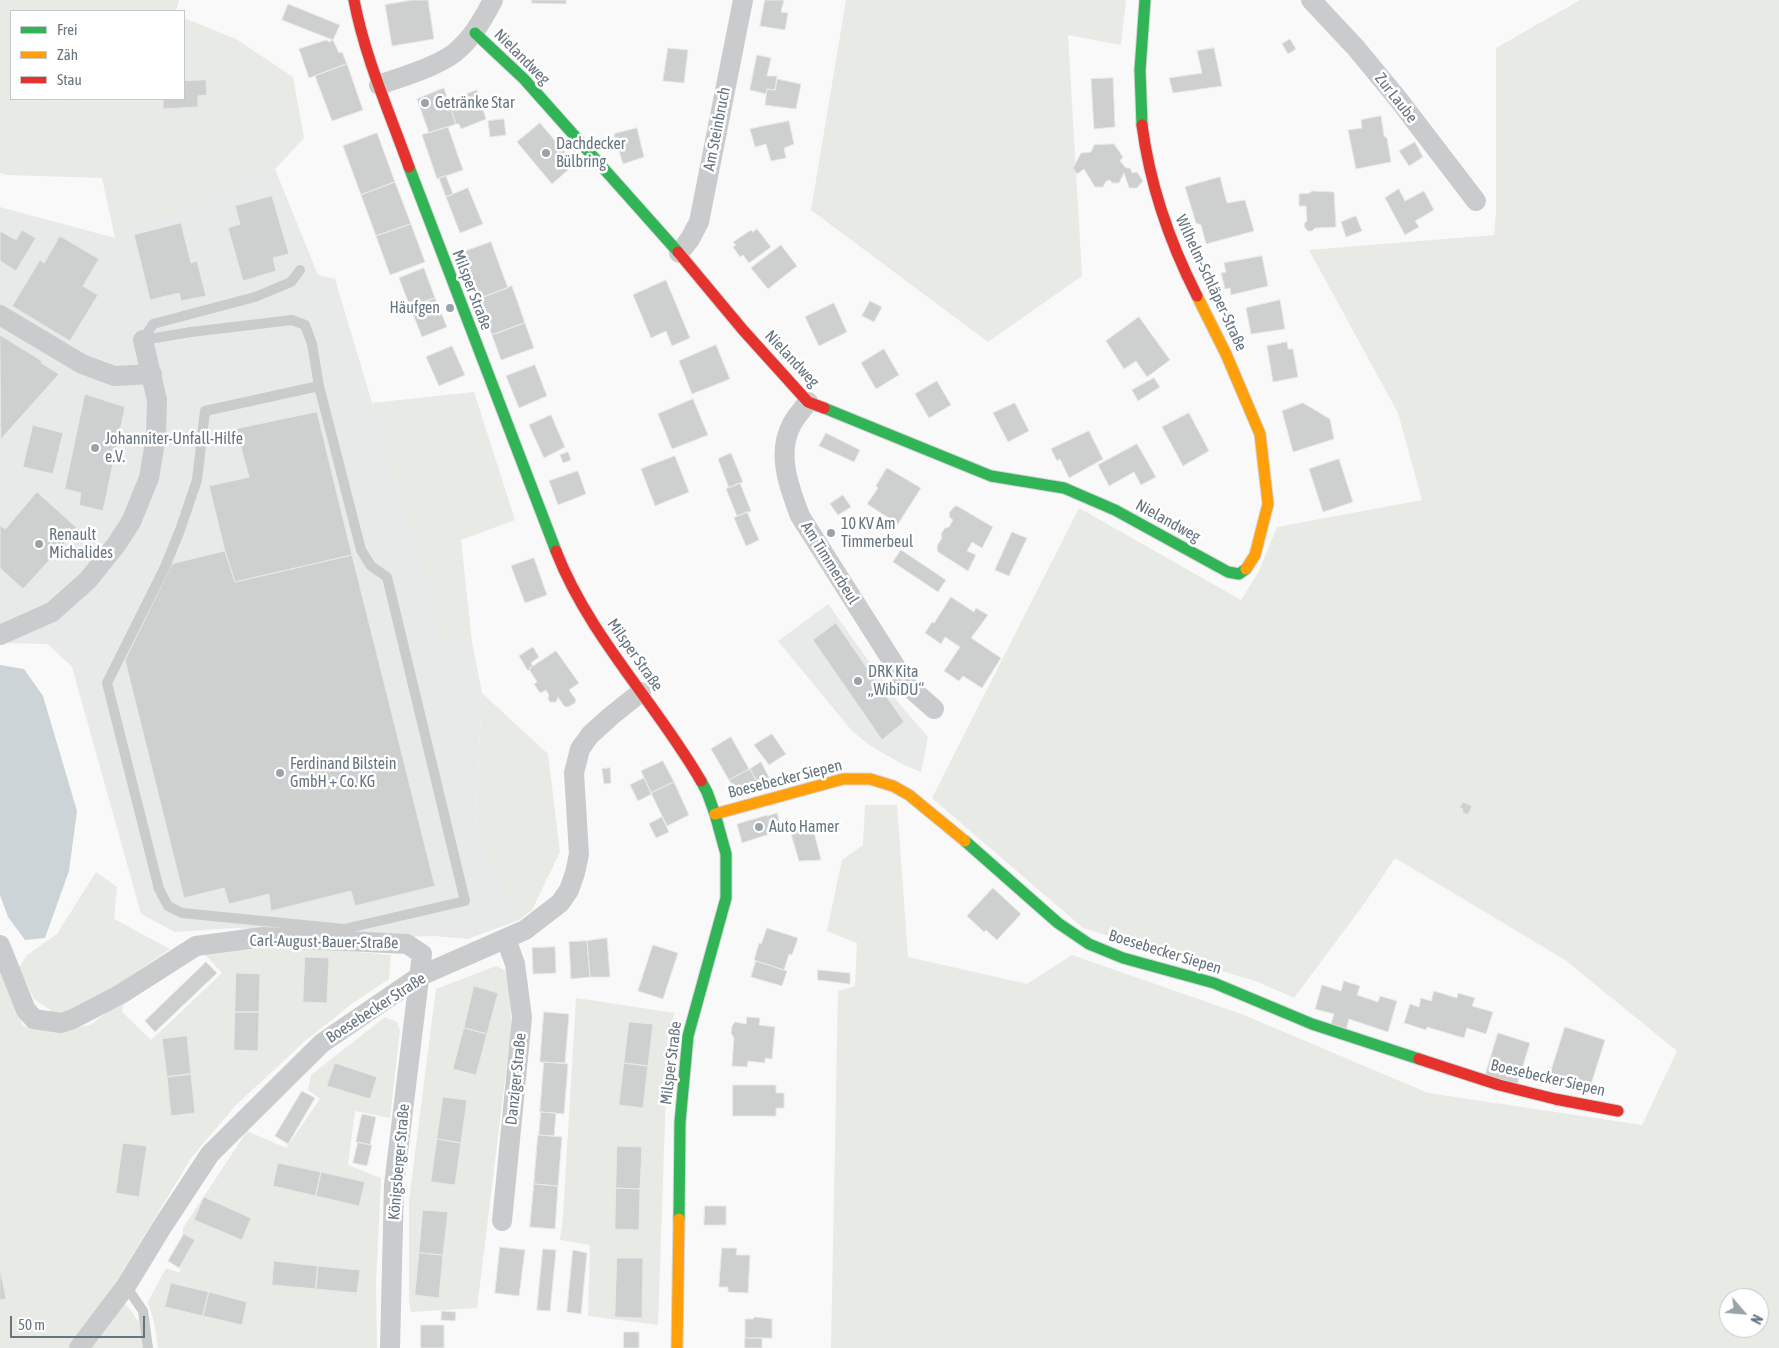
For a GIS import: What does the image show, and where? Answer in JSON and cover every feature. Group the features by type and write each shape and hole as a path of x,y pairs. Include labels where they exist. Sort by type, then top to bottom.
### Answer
{"street":[{"name":"Milsper Straße","path":"354,0 360,28 379,85 461,306 559,559 576,596 601,636 688,759 707,792 716,814 726,854 726,898 688,1036 680,1139 676,1348"},
{"path":"379,85 433,65 459,50 475,32 493,0"},
{"name":"Am Steinbruch","path":"679,253 690,239 699,222 743,0"},
{"name":"Wilhelm-Schläper-Straße","path":"1145,0 1140,70 1142,123 1147,161 1160,210 1190,283 1226,354 1260,434 1268,504 1255,555 1245,571"},
{"name":"Zur Laube","path":"1311,0 1356,48 1398,99 1476,201"},
{"name":"Nielandweg","path":"475,32 524,79 679,253 808,402 991,476 1064,488 1115,510 1228,572 1238,574 1245,571"},
{"path":"0,315 82,364 114,376 152,374"},
{"path":"0,635 52,612 88,580 116,545 131,522 149,478 156,436 157,400 143,340"},
{"name":"Am Timmerbeul","path":"808,402 792,423 785,439 784,462 789,488 800,516 908,686 934,709"},
{"name":"Boesebecker Straße","path":"79,1348 126,1286 162,1226 205,1162 223,1141 322,1043 420,976 525,930 560,903 569,890 579,854 574,773 580,749 590,735 641,692"},
{"name":"Boesebecker Siepen","path":"716,814 844,779 860,778 886,783 899,789 924,807 977,851 1048,915 1073,934 1100,950 1127,960 1208,981 1312,1024 1499,1084 1556,1099 1618,1111"},
{"name":"Carl-August-Bauer-Straße","path":"0,945 26,1010 34,1019 61,1023 73,1019 121,994 196,946 262,937 407,944 422,954 420,976"},
{"name":"Danziger Straße","path":"502,1221 522,1017 515,964 506,939"},
{"name":"Königsberger Straße","path":"390,1348 394,1185 420,976"}],"lane":[{"path":"143,340 153,324 255,297 291,282 300,270"},
{"path":"143,340 191,332 292,320 305,325 312,344 319,386 361,550 371,566 387,577 465,901 344,929 182,913 168,906 159,889 107,683 165,567 180,530 197,480 205,411 319,386"},
{"path":"368,923 372,943"},
{"path":"126,1286 143,1311 148,1348"}],"shaded area":[{"path":"0,0 179,0 176,10 10,10 10,100 185,100 185,18 236,39 293,77 304,138 275,169 115,238 102,178 7,175 0,173"},
{"path":"846,0 1126,0 1121,45 1068,35 1082,276 988,342 811,210"},
{"path":"1580,0 1779,0 1779,1348 831,1348 838,991 855,986 857,943 827,931 842,860 863,845 865,805 897,805 908,957 1027,984 1072,955 1244,1015 1428,1093 1642,1125 1677,1051 1565,960 1395,858 1364,904 1294,998 1258,982 1083,928 932,798 1079,508 1241,600 1259,571 1277,527 1422,500 1398,413 1309,250 1494,235 1496,213 1496,48"},
{"name":"Ferdinand Bilstein GmbH + Co. KG","path":"275,169 318,275 335,279 445,646 472,642 482,693 475,832 519,920 468,939 434,936 358,938 236,928 175,932 141,914 72,667 48,644 0,643 0,207 115,238"},
{"path":"474,392 515,520 461,540 472,642 445,646 372,403"},
{"path":"828,604 898,702 928,737 921,772 902,764 869,745 852,731 778,641"},
{"path":"0,665 24,669 43,696 77,811 69,871 45,938 25,940 8,917 0,895"},
{"path":"482,693 548,754 560,852 532,910 519,920 475,832"},
{"path":"96,872 117,887 114,919 170,949 91,1003 56,1014 34,999 19,967 27,955 57,934"},
{"path":"268,944 391,955 389,979 353,1003 305,1041 236,1105 191,1158 105,1301 127,1305 142,1327 144,1348 0,1348 0,960 23,1026 57,1031 90,1025 125,999 122,1012 151,1040 222,973 201,950"},
{"path":"496,966 505,970 510,989 511,1031 477,1308 411,1312 409,1299 409,1200 436,989"},
{"path":"576,998 675,1013 668,1033 658,1325 588,1316 590,1245 560,1240"},
{"path":"385,1017 397,1022 400,1031 390,1118 355,1111 348,1165 381,1178 376,1284 377,1348 158,1348 154,1322 148,1302 166,1268 180,1273 183,1228 247,1131 286,1148 320,1099 308,1090 311,1075"}],"building":[{"path":"412,0 428,0 434,39 392,46 385,5"},
{"path":"532,0 566,0 566,4 532,3"},
{"path":"765,0 784,0 781,12 788,13 785,30 760,26"},
{"path":"288,4 340,25 333,40 282,20"},
{"path":"1290,39 1296,49 1288,54 1282,44"},
{"path":"327,40 328,42 333,40 339,53 342,52 347,64 309,78 299,49"},
{"path":"668,48 688,50 684,83 663,81"},
{"path":"1214,48 1222,86 1173,93 1169,78 1202,73 1197,51"},
{"path":"757,55 771,58 767,76 777,76 775,90 767,89 766,94 750,90"},
{"path":"347,64 363,110 332,121 315,76"},
{"path":"1113,78 1115,127 1094,129 1091,79"},
{"path":"777,79 801,84 796,109 765,105 767,89 775,90"},
{"path":"206,80 207,95 198,96 198,107 163,109 163,100 185,100 185,81"},
{"path":"444,88 456,124 429,133 417,99"},
{"path":"477,90 486,119 461,129 459,124 456,124 448,101"},
{"path":"1381,116 1391,162 1356,169 1348,130 1362,128 1361,120"},
{"path":"504,119 506,135 490,137 488,121"},
{"path":"789,121 794,144 784,148 786,158 771,161 766,144 755,147 750,129"},
{"name":"Dachdecker Bülbring","path":"540,123 575,164 552,184 517,142"},
{"path":"448,127 463,170 437,179 422,135"},
{"path":"637,128 644,157 623,164 614,134"},
{"path":"377,133 395,182 361,195 343,146"},
{"path":"1415,142 1423,157 1409,166 1399,151"},
{"path":"1114,144 1123,157 1120,161 1126,168 1130,168 1132,173 1137,172 1143,181 1137,188 1129,188 1124,173 1119,183 1112,183 1110,180 1106,181 1103,187 1095,187 1084,169 1077,174 1073,168 1081,153 1091,152 1094,145"},
{"path":"446,176 453,194 446,197 439,178"},
{"path":"1220,177 1227,203 1245,200 1254,231 1206,244 1201,225 1196,223 1185,187"},
{"path":"395,182 411,224 376,236 361,195"},
{"path":"468,188 483,224 460,233 446,197"},
{"path":"1399,189 1405,201 1424,191 1434,210 1415,221 1419,227 1405,235 1385,198"},
{"path":"1312,191 1334,192 1336,227 1315,228 1312,231 1308,231 1305,228 1304,224 1307,221 1306,206 1299,206 1299,194"},
{"path":"272,196 289,254 273,258 276,271 243,281 228,228 240,224 235,206"},
{"path":"1356,216 1362,231 1346,237 1341,222"},
{"path":"181,223 191,263 197,261 206,296 181,301 179,293 150,300 134,235"},
{"path":"411,224 425,262 390,275 376,236"},
{"path":"757,229 771,247 749,263 743,255 740,257 733,247 736,245 733,242 751,230 753,232"},
{"path":"22,230 36,238 16,271 0,261 0,231 16,240"},
{"path":"60,236 99,259 83,286 98,295 70,341 12,306 40,260 44,263"},
{"path":"491,242 508,288 477,299 460,253"},
{"path":"781,245 797,266 768,289 751,268"},
{"path":"1262,256 1268,286 1231,295 1230,288 1225,289 1221,273 1226,272 1224,263"},
{"path":"424,268 435,298 410,307 399,278"},
{"path":"666,280 690,338 672,346 666,331 651,338 633,295"},
{"path":"512,286 525,323 492,335 479,299"},
{"path":"435,298 447,327 422,337 410,307"},
{"path":"1280,300 1285,329 1251,334 1246,308"},
{"path":"870,301 882,307 874,322 862,316"},
{"path":"834,303 847,332 819,346 805,317"},
{"path":"1139,317 1170,360 1147,377 1136,361 1124,369 1106,341"},
{"path":"525,323 534,348 501,360 492,335"},
{"path":"0,335 59,374 1,439"},
{"path":"1287,342 1288,349 1293,349 1298,377 1273,382 1267,346"},
{"path":"716,345 730,379 692,394 679,361"},
{"path":"452,346 465,375 439,386 426,357"},
{"path":"884,349 899,375 876,389 861,363"},
{"path":"535,365 547,396 519,408 506,376"},
{"path":"1154,378 1160,387 1138,401 1132,390"},
{"path":"937,381 951,405 929,418 915,394"},
{"name":"Johanniter-Unfall-Hilfe e.V.","path":"85,394 125,407 103,511 79,505 81,493 65,489"},
{"path":"693,399 708,435 672,449 658,414"},
{"path":"1015,403 1029,431 1008,442 993,413"},
{"path":"1303,403 1330,419 1334,439 1293,452 1282,411"},
{"path":"317,412 352,555 235,582 225,551 209,486 249,477 236,429"},
{"path":"1189,413 1209,451 1183,466 1162,427"},
{"path":"551,415 565,447 544,458 529,425"},
{"path":"33,425 63,433 53,474 23,467"},
{"path":"1089,431 1103,459 1069,478 1060,459 1057,461 1051,449"},
{"path":"826,433 860,450 854,462 819,446"},
{"path":"1137,444 1156,477 1141,485 1134,472 1109,486 1098,465"},
{"path":"568,452 571,460 563,463 560,455"},
{"path":"731,453 743,482 729,488 718,459"},
{"path":"675,456 689,492 655,506 641,469"},
{"path":"1339,459 1353,502 1323,512 1309,469"},
{"path":"887,468 921,488 898,524 867,504 878,488 876,486"},
{"path":"578,471 586,494 558,505 549,481"},
{"path":"740,483 751,511 737,516 726,489"},
{"path":"37,492 78,529 23,589 0,568 0,525 5,529"},
{"path":"843,495 851,507 838,515 830,504"},
{"path":"957,506 993,527 982,548 972,542 967,551 976,555 968,571 938,552 937,546 942,538 941,534 945,528 949,527 953,520 950,518 949,513"},
{"path":"747,512 759,540 746,546 734,518"},
{"path":"1012,532 1027,538 1009,576 995,570"},
{"path":"901,550 946,580 938,592 893,562"},
{"name":"Ferdinand Bilstein GmbH + Co. KG","path":"225,551 235,582 352,555 435,886 355,906 351,891 271,911 269,894 229,904 224,888 184,898 125,660 172,564"},
{"path":"534,558 547,595 525,603 511,566"},
{"path":"951,597 974,612 976,608 988,615 971,638 1001,658 982,688 963,676 959,681 944,671 960,647 945,637 941,644 925,633"},
{"name":"DRK Kita „WibiDU“","path":"836,623 904,722 882,740 813,640"},
{"path":"533,647 539,657 531,663 533,666 528,671 519,656"},
{"path":"556,651 579,683 569,690 576,700 575,703 568,707 564,706 558,697 556,702 550,702 546,690 540,693 534,684 537,682 529,669"},
{"path":"772,734 786,754 769,765 754,745"},
{"path":"731,737 749,769 729,780 711,749"},
{"path":"663,761 674,782 651,793 641,771"},
{"path":"761,762 771,781 760,787 750,769"},
{"path":"610,768 611,783 604,784 602,769"},
{"path":"750,769 760,787 745,796 739,795 729,780"},
{"path":"644,778 652,794 638,801 630,785"},
{"path":"674,782 689,815 667,826 651,793"},
{"path":"1463,802 1472,806 1468,815 1462,812 1463,809 1460,808"},
{"name":"Auto Hamer","path":"777,813 782,830 742,843 737,824"},
{"path":"662,817 669,832 656,838 649,824"},
{"path":"812,824 821,860 799,861 790,830"},
{"path":"993,888 1021,914 997,940 986,930 984,932 967,916"},
{"path":"767,928 798,938 792,955 789,954 784,970 754,960 759,943 761,944"},
{"path":"607,938 610,977 590,977 587,941"},
{"path":"587,941 590,977 571,979 569,942"},
{"path":"653,945 678,953 663,999 638,991"},
{"path":"555,947 556,973 533,974 532,948"},
{"path":"305,957 329,958 327,1003 303,1002"},
{"path":"756,961 787,971 782,986 751,977"},
{"path":"206,962 217,973 155,1032 145,1021"},
{"path":"818,970 850,973 850,984 818,980"},
{"path":"236,973 260,974 259,1012 235,1012"},
{"path":"1344,981 1360,986 1357,995 1378,1002 1380,996 1397,1001 1388,1032 1349,1019 1346,1029 1331,1024 1334,1014 1315,1009 1322,985 1341,991"},
{"path":"474,986 498,993 487,1034 464,1028"},
{"path":"1434,991 1457,998 1458,993 1475,998 1472,1006 1493,1012 1486,1034 1467,1028 1464,1038 1427,1027 1426,1030 1404,1023 1410,1004 1419,1007 1421,998 1431,1001"},
{"path":"235,1012 259,1012 258,1051 234,1050"},
{"path":"544,1012 569,1014 565,1063 540,1062"},
{"path":"747,1017 760,1018 759,1025 775,1027 772,1059 765,1058 765,1063 748,1061 747,1067 732,1066 734,1038 731,1033 732,1026 735,1022 746,1024"},
{"path":"629,1022 653,1024 648,1066 624,1063"},
{"path":"1565,1027 1605,1040 1588,1094 1548,1081"},
{"path":"464,1028 487,1034 476,1075 453,1069"},
{"path":"1498,1033 1530,1043 1517,1085 1485,1076"},
{"path":"187,1036 191,1074 167,1077 162,1039"},
{"path":"544,1062 568,1064 564,1114 540,1112"},
{"path":"335,1063 377,1077 370,1099 327,1086"},
{"path":"624,1063 648,1066 643,1108 619,1105"},
{"path":"191,1074 195,1113 171,1116 167,1077"},
{"path":"733,1085 776,1085 776,1093 784,1093 784,1108 776,1108 776,1116 733,1116"},
{"path":"302,1091 315,1098 288,1144 275,1136"},
{"path":"443,1097 467,1100 461,1143 437,1139"},
{"path":"541,1112 556,1113 554,1136 539,1135"},
{"path":"362,1114 376,1117 370,1145 356,1142"},
{"path":"538,1135 562,1137 558,1186 534,1184"},
{"path":"437,1139 461,1143 455,1185 431,1182"},
{"path":"358,1142 372,1145 367,1166 353,1163"},
{"path":"123,1143 147,1146 139,1197 116,1193"},
{"path":"617,1146 642,1147 640,1189 616,1188"},
{"path":"278,1163 321,1172 316,1196 273,1186"},
{"path":"321,1172 365,1182 359,1206 316,1196"},
{"path":"534,1184 558,1186 555,1229 530,1227"},
{"path":"616,1188 640,1189 639,1230 615,1229"},
{"path":"204,1197 251,1218 242,1240 194,1220"},
{"path":"705,1206 726,1206 726,1225 704,1225"},
{"path":"423,1210 448,1212 443,1255 419,1253"},
{"path":"184,1234 195,1240 179,1268 168,1261"},
{"path":"500,1247 525,1250 519,1296 495,1293"},
{"path":"722,1248 737,1248 736,1255 750,1255 748,1293 728,1292 728,1287 719,1287"},
{"path":"543,1249 556,1250 550,1311 537,1310"},
{"path":"573,1250 587,1253 581,1314 567,1312"},
{"path":"419,1253 443,1255 439,1298 415,1295"},
{"path":"617,1258 643,1258 642,1318 615,1317"},
{"path":"274,1261 318,1266 316,1289 272,1285"},
{"path":"318,1266 360,1270 357,1293 316,1289"},
{"path":"0,1268 6,1299 0,1300"},
{"path":"171,1283 209,1292 203,1316 165,1307"},
{"path":"209,1292 247,1302 242,1325 203,1316"},
{"path":"442,1311 456,1312 455,1321 441,1320"},
{"path":"755,1317 772,1319 772,1338 745,1338 745,1319 753,1319"},
{"path":"421,1325 444,1325 444,1348 421,1348"},
{"path":"624,1332 639,1332 639,1348 624,1348"},
{"path":"745,1338 762,1338 762,1348 745,1348"}],"traffic: fast":[{"path":"1142,125 1140,70 1145,0"},
{"path":"475,33 524,79 678,252"},
{"path":"409,167 556,551"},
{"path":"824,408 991,476 1064,488 1115,510 1228,572 1239,574 1246,569"},
{"path":"679,1219 680,1122 688,1036 726,898 726,854 715,814 701,781"},
{"path":"965,841 1058,923 1089,944 1123,958 1214,983 1312,1024 1419,1059"}],"traffic: slow":[{"path":"1197,296 1226,354 1260,434 1268,504 1255,555 1246,569"},
{"path":"715,814 843,779 870,779 893,786 909,795 965,841"},
{"path":"677,1348 679,1219"}],"traffic: jam":[{"path":"354,0 364,43 409,167"},
{"path":"1142,125 1150,170 1162,213 1169,234 1197,296"},
{"path":"678,252 743,330 808,402 824,408"},
{"path":"556,551 586,612 701,781"},
{"path":"1419,1059 1499,1085 1555,1099 1618,1111"}],"place":[{"name":"Getränke Star","path":"425,103"},
{"name":"Dachdecker Bülbring","path":"546,153"},
{"name":"Häufgen","path":"450,308"},
{"name":"Johanniter-Unfall-Hilfe e.V.","path":"95,448"},
{"name":"10 KV Am Timmerbeul","path":"831,533"},
{"name":"Renault Michalides","path":"39,544"},
{"name":"DRK Kita „WibiDU“","path":"858,681"},
{"name":"Ferdinand Bilstein GmbH + Co. KG","path":"280,773"},
{"name":"Auto Hamer","path":"759,827"}]}
